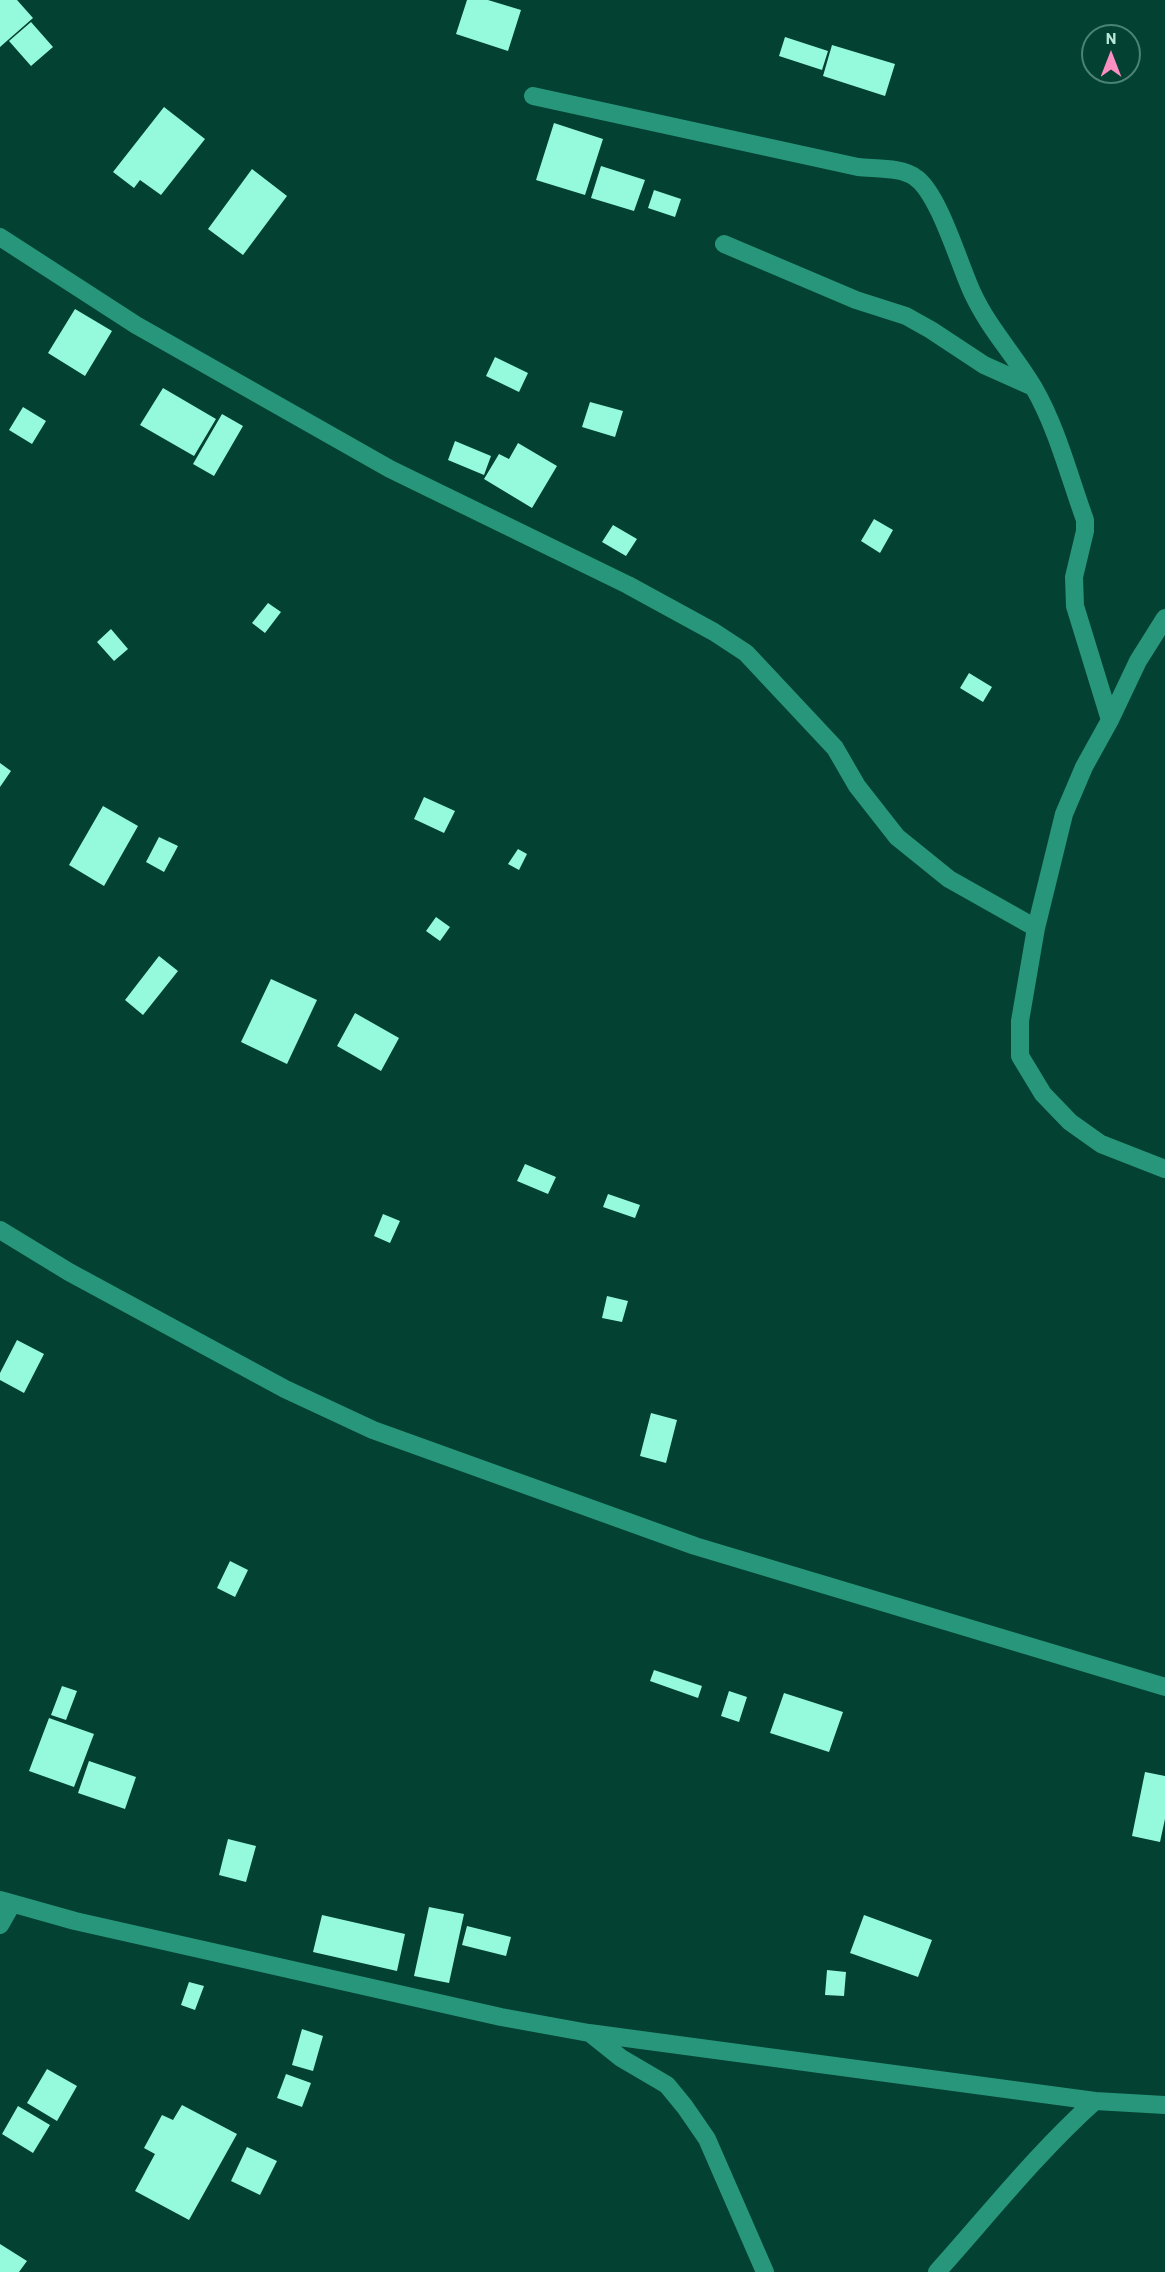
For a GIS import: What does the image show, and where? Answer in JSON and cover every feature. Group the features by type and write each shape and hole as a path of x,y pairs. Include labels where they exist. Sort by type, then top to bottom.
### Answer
{"street":[{"path":"533,96 858,167 899,171 916,177 932,197 986,321 1033,387 1048,414 1084,520 1085,531 1074,577 1075,606 1110,720"},
{"path":"0,237 136,325 390,469 628,585 714,632 746,653 835,748 857,786 897,837 949,879 1036,928"},
{"path":"724,244 856,300 906,316 984,365 1033,387"},
{"path":"1165,618 1138,661 1110,720 1084,767 1064,814 1036,928 1020,1021 1020,1056 1043,1094 1070,1122 1101,1144 1165,1169"},
{"path":"0,1230 69,1272 285,1389 373,1430 695,1546 1165,1687"},
{"path":"0,1925 6,1902 75,1921 501,2017 589,2033 1095,2101 1165,2105"},
{"path":"589,2033 621,2058 667,2085 685,2107 707,2139 765,2272"},
{"path":"937,2272 1035,2160 1095,2101"}],"building":[{"path":"0,0 17,0 33,18 0,47"},
{"path":"467,0 488,0 521,10 508,51 456,34"},
{"path":"31,22 53,47 31,66 9,41"},
{"path":"785,37 828,51 822,70 779,56"},
{"path":"832,45 895,64 885,96 823,76"},
{"path":"164,107 205,139 161,195 140,180 134,188 113,172"},
{"path":"554,123 603,139 585,195 536,180"},
{"path":"601,166 645,180 634,211 591,198"},
{"path":"252,169 287,196 243,255 208,229"},
{"path":"654,190 681,199 675,217 648,208"},
{"path":"75,309 112,331 85,376 48,353"},
{"path":"495,357 528,373 519,392 486,376"},
{"path":"163,388 216,419 194,456 140,425"},
{"path":"590,402 623,411 615,437 582,427"},
{"path":"23,407 46,421 32,444 9,430"},
{"path":"222,414 243,426 214,476 193,464"},
{"path":"455,441 491,456 484,475 448,460"},
{"path":"518,443 557,466 532,508 484,479 499,454 509,459"},
{"path":"874,519 893,530 880,553 861,541"},
{"path":"613,525 637,539 626,556 602,542"},
{"path":"268,603 281,612 265,633 252,623"},
{"path":"111,629 128,649 114,661 97,642"},
{"path":"969,673 992,687 983,702 960,688"},
{"path":"0,763 11,771 0,787"},
{"path":"424,797 455,811 444,833 414,819"},
{"path":"103,806 138,826 104,886 69,865"},
{"path":"159,837 178,846 164,872 146,862"},
{"path":"518,849 527,854 519,870 508,864"},
{"path":"436,917 450,927 440,941 426,931"},
{"path":"159,956 178,971 143,1015 125,1000"},
{"path":"271,979 317,1000 287,1064 241,1042"},
{"path":"355,1013 399,1038 381,1071 337,1046"},
{"path":"525,1164 556,1177 548,1194 517,1181"},
{"path":"608,1194 640,1205 635,1218 603,1207"},
{"path":"383,1214 400,1221 390,1243 374,1236"},
{"path":"607,1296 628,1301 622,1322 602,1318"},
{"path":"17,1340 44,1354 24,1393 0,1380 0,1373"},
{"path":"651,1413 677,1420 666,1463 640,1456"},
{"path":"230,1561 248,1570 235,1597 217,1588"},
{"path":"654,1670 702,1686 698,1698 650,1681"},
{"path":"62,1686 77,1691 66,1720 51,1715"},
{"path":"729,1691 747,1697 739,1722 721,1716"},
{"path":"784,1693 843,1712 829,1752 770,1733"},
{"path":"49,1718 94,1734 74,1787 29,1771"},
{"path":"89,1761 136,1777 125,1809 78,1793"},
{"path":"1145,1772 1165,1776 1165,1819 1160,1842 1132,1836"},
{"path":"228,1839 256,1846 246,1882 219,1875"},
{"path":"429,1907 464,1914 449,1983 414,1976"},
{"path":"322,1915 405,1934 397,1971 313,1952"},
{"path":"864,1915 932,1940 918,1977 850,1953"},
{"path":"467,1926 511,1937 506,1956 462,1945"},
{"path":"827,1970 846,1972 844,1996 825,1995"},
{"path":"189,1982 204,1986 195,2010 181,2005"},
{"path":"302,2029 323,2036 313,2071 292,2065"},
{"path":"47,2069 77,2086 57,2121 27,2103"},
{"path":"286,2074 311,2083 302,2107 277,2098"},
{"path":"182,2105 237,2134 189,2220 135,2191 155,2154 144,2148 162,2115 173,2120"},
{"path":"18,2106 50,2125 33,2153 2,2134"},
{"path":"247,2147 277,2161 260,2195 231,2181"},
{"path":"0,2244 27,2261 19,2272 0,2272"}]}
